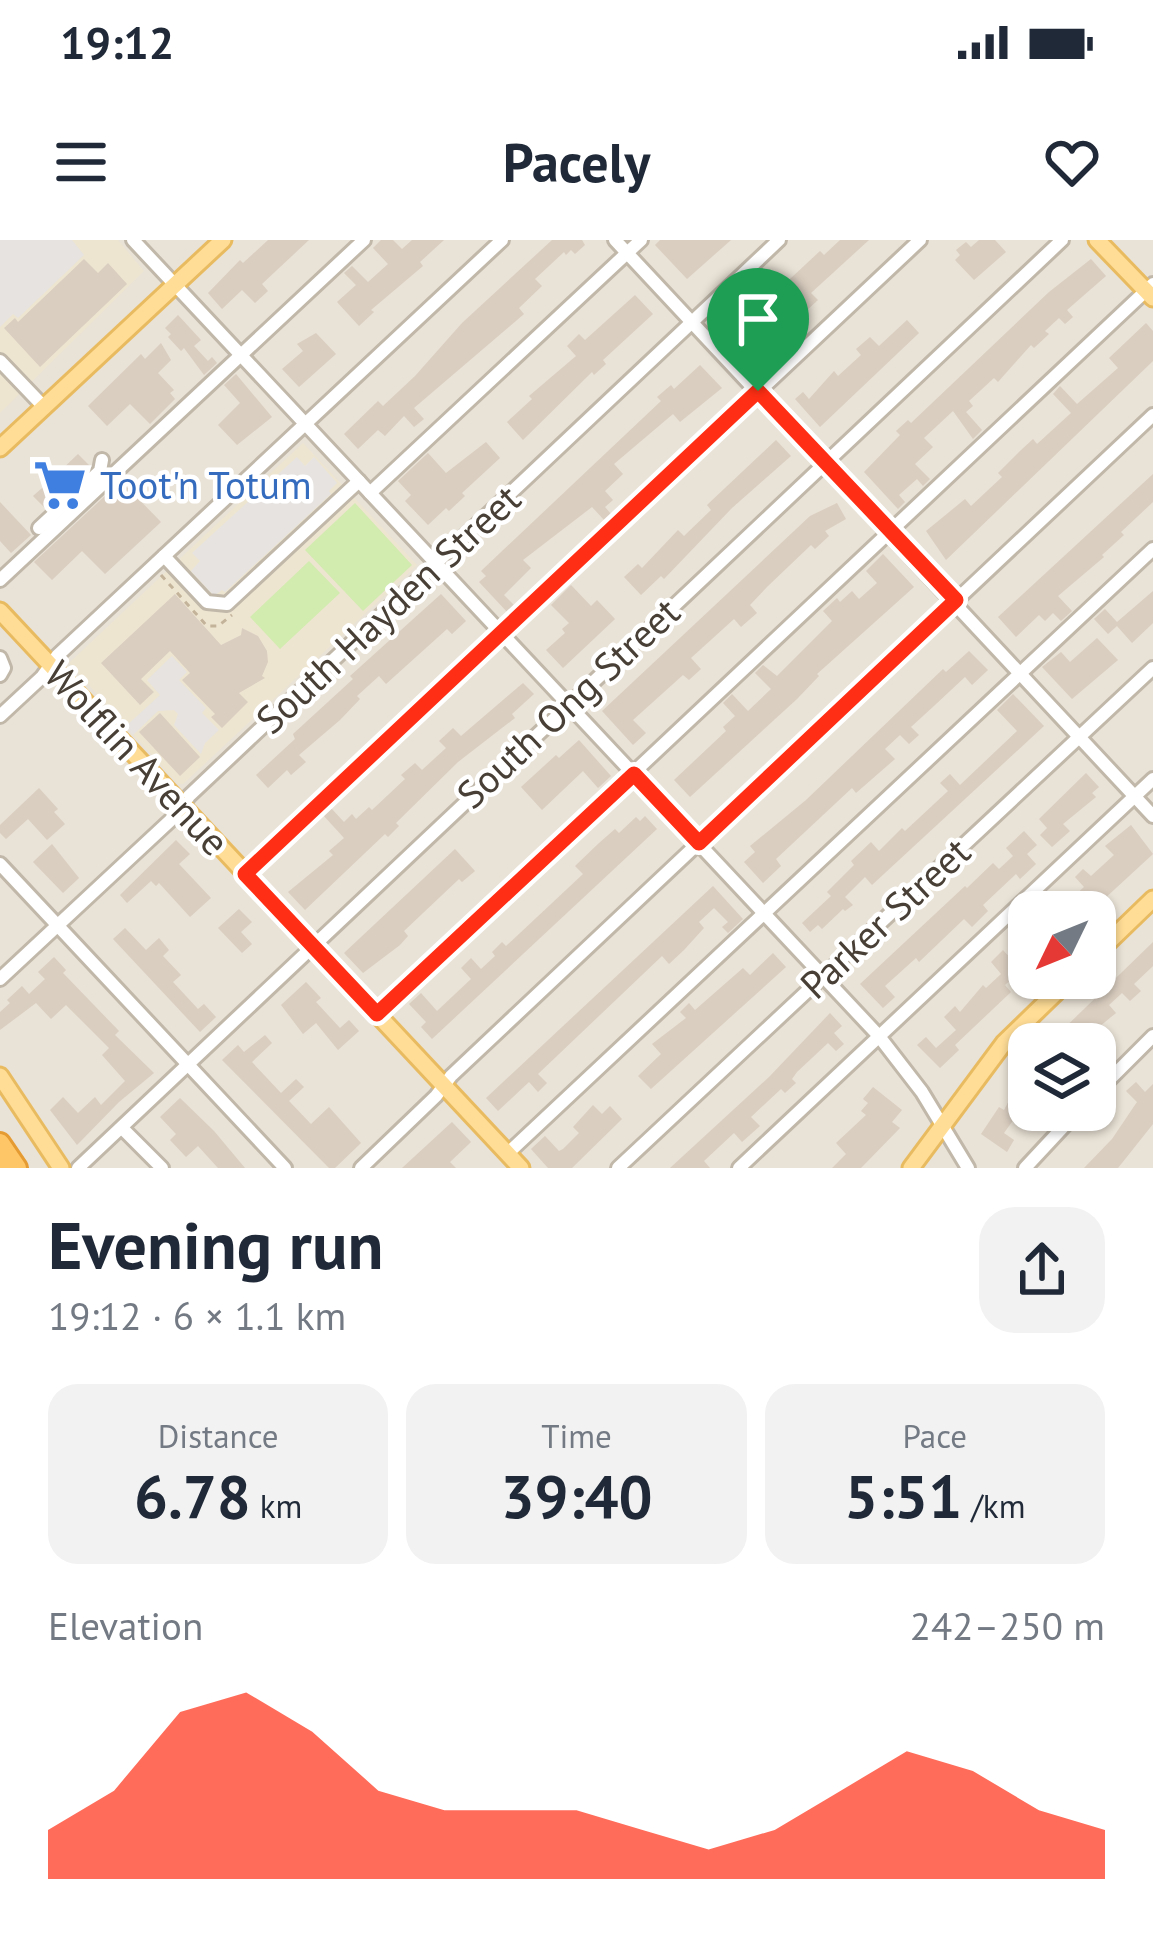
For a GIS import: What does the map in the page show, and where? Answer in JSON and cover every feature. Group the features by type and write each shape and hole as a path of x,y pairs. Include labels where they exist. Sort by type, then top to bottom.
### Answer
{"highway":[{"path":"0,1143 17,1168"}],"main road":[{"path":"0,448 223,240"},
{"path":"1097,240 1150,291"},
{"name":"Wolflin Avenue","path":"0,610 521,1168"},
{"path":"1116,935 1153,899"},
{"path":"911,1168 1004,1042 1049,999"},
{"path":"0,1076 61,1168"}],"street":[{"path":"133,240 878,1035 904,1065 968,1168"},
{"path":"0,580 364,240"},
{"path":"0,716 502,240"},
{"path":"615,240 1153,816"},
{"path":"164,556 207,602 227,604 641,240"},
{"name":"South Hayden Street","path":"0,979 778,240"},
{"path":"245,874 920,240"},
{"name":"South Ong Street","path":"78,1168 1062,240"},
{"path":"377,1014 1150,291"},
{"path":"0,361 44,407"},
{"path":"361,1168 1153,415"},
{"path":"39,528 100,470 102,460"},
{"path":"508,1154 1153,549"},
{"path":"0,658 4,668 0,675"},
{"name":"Parker Street","path":"618,1168 1153,668"},
{"path":"739,1168 1153,779"},
{"path":"0,864 285,1168"},
{"path":"1116,1073 1153,1036"},
{"path":"122,1127 162,1168"},
{"path":"1024,1168 1059,1131"}],"shaded area":[{"path":"0,240 1153,240 1153,1168 0,1168"},
{"path":"0,240 118,240 144,271 0,413"},
{"path":"0,240 72,240 84,255 18,318 13,314 0,327"},
{"path":"303,443 417,565 178,784 69,663"},
{"path":"297,457 305,466 314,457 337,483 331,494 225,592 214,596 191,571 200,561 192,553"},
{"path":"172,656 187,672 179,680 219,730 201,754 174,725 178,714 174,710 158,711 133,735 125,727 160,695 147,680"}],"green space":[{"path":"355,503 412,565 363,611 305,550"},
{"path":"309,561 340,593 280,649 250,617"}],"building":[{"path":"268,240 309,240 262,284 268,291 255,303 242,290 222,309 208,293"},
{"path":"381,240 393,240 402,249 412,240 444,240 359,326 337,302 356,285 344,273 352,266 368,282 388,264 373,248"},
{"path":"552,240 582,240 585,245 575,254 564,252 535,279 542,286 519,308 524,314 414,408 424,419 414,427 404,416 385,436 378,430 358,449 344,434 378,401 383,406 462,323"},
{"path":"660,240 731,240 687,279 655,245"},
{"path":"840,240 869,240 811,293 818,300 805,312 797,304 752,350 731,328 820,251 824,255"},
{"path":"979,240 995,240 1006,252 974,280 955,260 960,255 956,250"},
{"path":"84,259 98,273 108,263 127,284 40,367 4,328 15,318 18,322"},
{"path":"1091,259 1106,276 1067,310 1073,317 1065,324 1059,318 1045,331 1049,334 1034,348 1031,345 998,382 994,378 969,401 973,406 966,412 982,430 973,439 953,411 924,438 933,447 915,464 930,479 923,486 917,479 899,495 905,502 898,509 864,472 900,435 896,431 908,420 911,423 1049,292"},
{"path":"635,295 653,314 523,440 507,422 576,356 567,346 579,334 585,340"},
{"path":"178,315 201,340 194,346 208,361 212,357 217,363 204,375 184,348 181,351 168,337 171,334 165,328"},
{"path":"907,320 919,333 820,427 795,399 803,392 809,399 834,371 838,376 861,355 856,349 870,337 879,346"},
{"path":"1146,323 1153,331 1153,361 946,560 926,531 965,499 971,506 1002,477 998,473 1020,451 1033,439 1037,444 1071,413 1053,394 1060,386 1077,404 1118,368 1109,358"},
{"path":"316,333 336,354 299,387 282,369 303,351 297,344"},
{"path":"161,343 171,360 158,373 174,390 170,393 175,399 150,424 130,404 107,426 88,406 141,354 145,359"},
{"path":"700,365 722,388 680,422 673,414 614,464 623,474 605,491 613,500 605,507 612,515 605,521 592,507 523,560 531,568 504,595 515,606 508,613 479,582 486,576 481,571 661,401 657,397 671,385 674,389"},
{"path":"236,374 272,417 237,445 218,425 240,403 224,385"},
{"path":"776,440 791,456 732,508 664,579 661,576 641,595 624,577 638,564 642,568 678,530 684,536 711,510 707,505"},
{"path":"486,442 500,458 449,511 446,508 428,525 405,501 411,495 398,481 428,453 446,473"},
{"name":"Toot'n Totum","path":"78,454 90,466 45,508 33,496 50,481 47,477 53,471 57,474"},
{"path":"1153,474 1153,502 1121,532 1124,535 1104,557 1058,596 1072,611 1061,621 1053,613 1045,621 1039,615 1016,637 998,617"},
{"path":"121,481 161,522 105,574 82,551 52,580 34,562"},
{"name":"Toot'n Totum","path":"0,502 31,535 11,553 0,541"},
{"path":"837,503 846,519 825,531 829,536 815,549 811,545 750,605 757,613 741,627 734,619 691,658 701,669 689,680 683,675 633,720 646,733 633,745 602,711 810,516"},
{"path":"883,554 914,587 690,797 674,780 726,731 723,727 735,716 723,703 732,694 748,711 771,689 755,673 763,665 777,676 832,621 823,611 852,591 859,599 877,583 866,571"},
{"path":"571,585 591,606 597,600 615,619 563,668 546,650 569,623 551,605"},
{"path":"1153,591 1153,623 1132,643 1117,626 1108,634 1094,619 1105,609 1117,622"},
{"path":"175,594 221,645 241,635 242,628 258,636 267,651 265,678 239,693 248,702 222,728 182,680 190,673 170,651 141,679 154,692 140,705 101,663"},
{"path":"441,594 466,621 452,634 447,629 386,684 379,676 340,720 299,755 306,762 291,775 287,770 268,788 256,775 353,679 350,676"},
{"path":"1097,638 1118,660 1072,699 1042,667 1061,652 1070,662"},
{"path":"969,651 988,670 972,685 965,677 911,727 919,735 909,744 900,735 885,749 895,759 856,793 852,788 776,859 781,866 763,883 744,862 755,852 750,846 806,800 943,669 946,672"},
{"path":"523,683 534,694 512,714 515,718 458,762 396,823 399,826 388,837 385,834 305,910 288,892 333,855 329,851 344,838 323,815 331,808 344,822 352,814 356,819 369,807 372,810 415,763 422,770 446,748 439,741 453,728 461,736"},
{"path":"1013,694 1044,726 872,885 865,877 845,897 853,905 822,929 818,925 810,932 802,923 831,896 827,892 854,865 851,861 871,842 879,851 902,828 905,831 948,791 940,783 950,774 960,785 1017,731 997,710"},
{"path":"160,713 200,757 180,776 139,732"},
{"path":"579,740 611,776 598,788 583,771 542,810 521,787"},
{"path":"1086,773 1099,787 1092,793 1096,797 1063,824 1070,831 1052,847 1040,835 1047,828 1039,819"},
{"path":"39,788 65,824 47,840 28,819 6,839 0,825"},
{"path":"645,816 657,829 432,1039 421,1027 426,1022 409,1004 421,993 437,1011 471,979 461,968 471,958 481,969 502,942 506,946 583,874 575,866 599,843 615,829 619,833 636,817 640,821"},
{"path":"1131,825 1153,854 1113,891 1080,891 1084,887 1075,877 1083,869 1091,876 1114,855 1105,846"},
{"path":"1024,831 1037,845 1027,854 1036,864 1020,879 1016,874 983,905 988,911 972,927 964,919 919,962 916,958 885,986 895,997 883,1008 860,984 965,886 993,863 999,869 1013,856 1006,848"},
{"path":"176,840 190,854 179,864 211,898 190,917 159,883 156,886 151,881 127,903 120,895"},
{"path":"52,844 79,878 63,893 33,862"},
{"path":"455,849 475,871 462,882 459,879 404,931 408,936 400,945 363,973 344,953"},
{"path":"713,886 743,919 728,933 722,927 728,922 714,908 699,922 704,928 684,950 669,964 662,956 538,1074 547,1083 538,1092 529,1082 498,1111 486,1098"},
{"path":"239,909 252,922 241,932 252,944 242,953 218,928"},
{"path":"125,928 146,950 159,938 169,950 163,956 181,975 173,982 198,1009 204,1004 216,1017 200,1032 113,939"},
{"path":"1153,942 1153,966 1134,984 1141,991 1130,1001 1122,993 1116,999 1116,978"},
{"path":"1003,950 1008,955 1008,995 955,1045 959,1050 940,1068 917,1045 926,1037 936,1048 956,1030 944,1017 955,1006 960,1012 983,985 986,988 1001,974 991,962"},
{"path":"773,953 786,967 651,1089 638,1076 661,1054 652,1044 686,1018 680,1012 689,1003 695,1010 743,968 750,975"},
{"path":"54,957 66,970 63,973 119,1031 115,1035 154,1073 77,1145 50,1110 63,1097 78,1113 95,1097 101,1105 125,1081 102,1055 109,1048 66,1005 51,1019 36,1003 0,1030 0,1012 10,1003 7,1000 22,986 29,994 45,979 38,972"},
{"path":"306,982 321,998 316,1002 340,1028 349,1020 359,1031 338,1050 316,1023 303,1034 281,1005"},
{"path":"1094,999 1116,999 1109,1005 1116,1013 1104,1023 1070,1023"},
{"path":"830,1013 842,1026 834,1033 844,1044 836,1051 828,1043 797,1072 792,1079 796,1083 785,1093 781,1089 751,1117 760,1126 742,1142 734,1133 704,1161 710,1168 670,1168 769,1077"},
{"path":"265,1035 272,1043 252,1062 281,1093 296,1079 304,1087 289,1101 311,1124 329,1107 361,1143 335,1168 329,1168 222,1060 238,1045 244,1052"},
{"path":"1136,1082 1145,1092 1153,1084 1153,1124 1118,1168 1084,1168 1112,1139 1137,1102 1126,1091"},
{"path":"873,1087 902,1110 892,1122 900,1128 861,1168 832,1168 846,1154 836,1143 866,1115 861,1111 868,1103 863,1099"},
{"path":"180,1098 245,1168 218,1168 198,1146 186,1157 170,1140 176,1134 160,1117"},
{"path":"1008,1102 1004,1133 1014,1140 1007,1152 981,1134 999,1107 1004,1110"},
{"path":"593,1105 602,1114 610,1106 622,1119 572,1168 548,1168 531,1149 545,1136 559,1151 563,1149 579,1133 573,1127"},
{"path":"452,1122 471,1142 450,1162 456,1168 402,1168"}],"place":[{"name":"Toot'n Totum","path":"60,485"}],"route":[{"path":"758,391 956,600 699,843 634,774 377,1014 245,874 758,391"}]}
